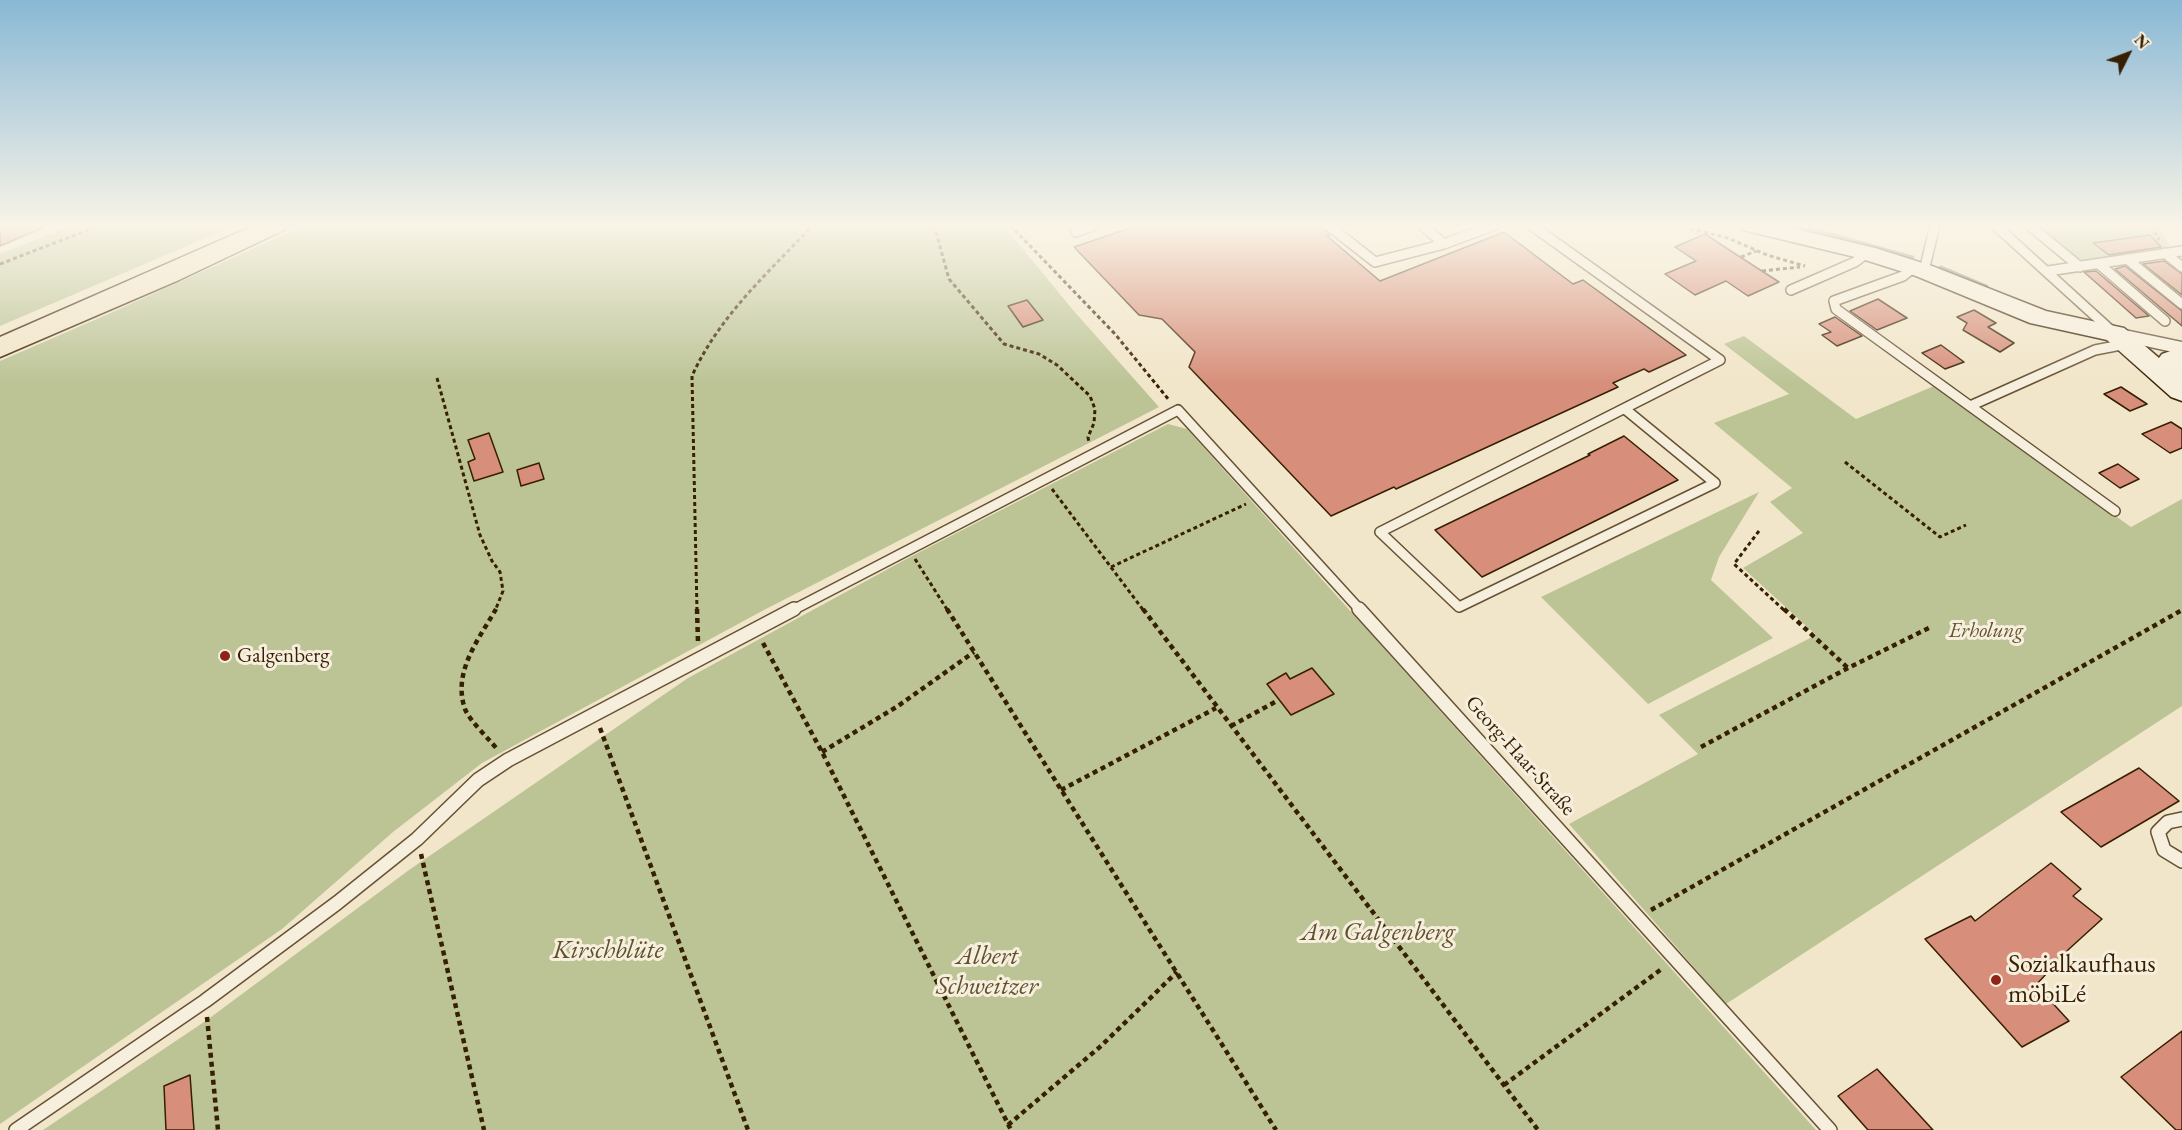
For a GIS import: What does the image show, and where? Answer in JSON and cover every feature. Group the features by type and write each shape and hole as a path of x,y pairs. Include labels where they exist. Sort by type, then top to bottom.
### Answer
{"main road":[{"path":"0,332 131,278"},
{"path":"0,348 161,278"}],"street":[{"path":"1938,278 2039,317 2121,339 2182,348"},
{"path":"2121,339 2181,391"},
{"path":"2181,391 2168,367 2171,360 2182,355"}],"lane":[{"path":"1605,278 1720,360 1380,532 1459,607 1715,483 1625,409"},
{"path":"1791,290 1819,278"},
{"path":"1898,278 1834,301 1836,309 2115,511"},
{"path":"1970,406 2121,339 2055,278"},
{"path":"2115,278 2165,321"},
{"path":"2150,278 2182,304"},
{"path":"16,1130 205,1001 337,903 417,839 478,780 508,760 908,549 1178,410"},
{"name":"Georg-Haar-Straße","path":"1178,410 1640,916 1830,1130"},
{"path":"2182,819 2168,822 2158,832 2164,850 2182,861"}],"path":[{"path":"698,659 692,376 697,361 712,338 766,278"},
{"path":"949,278 1004,344 1039,354 1057,365 1090,396 1095,409 1094,423 1088,437 1089,444 1096,451"},
{"path":"1061,278 1114,334 1178,410"},
{"path":"436,378 480,535 492,561 500,572 502,591 498,606 467,660 461,682 465,710 508,760"},
{"path":"1845,462 1940,537 1966,525"},
{"path":"1044,479 1538,1130"},
{"path":"1111,567 1258,498"},
{"path":"1759,531 1734,564 1848,668"},
{"path":"908,549 1276,1130"},
{"path":"1640,916 2182,610"},
{"path":"1701,747 1929,627"},
{"path":"756,629 822,752 1010,1127 1101,1046 1177,972"},
{"path":"822,752 898,706 974,652"},
{"path":"1231,726 1275,702"},
{"path":"1062,790 1216,708"},
{"path":"594,716 607,742 748,1130"},
{"path":"417,839 484,1130"},
{"path":"1504,1085 1677,958"},
{"path":"205,1001 218,1130"}],"green space":[{"path":"0,278 113,278 0,326"},
{"path":"188,278 1046,278 1159,407 762,611 482,763 393,832 282,929 0,1124 0,361"},
{"name":"Erholung","path":"1744,336 1856,419 1934,386 2131,527 2182,499 2182,706 1726,1004 1569,824 1698,754 1659,715 1816,635 1743,568 1803,533 1770,502 1792,488 1714,423 1789,394 1724,344"},
{"path":"1168,424 1187,429 1816,1130 43,1130 207,1020 409,870 688,678 910,557"},
{"path":"1759,492 1719,557 1711,580 1773,638 1648,704 1541,597"}],"building":[{"path":"1103,278 1376,278 1380,281 1388,278 1565,278 1573,284 1583,280 1686,355 1649,372 1644,369 1613,383 1618,387 1396,489 1394,487 1331,516 1189,367 1195,352 1162,319 1139,315"},
{"path":"1670,278 1772,278 1779,282 1748,296 1726,281 1695,295"},
{"path":"2090,278 2104,278 2149,316 2136,318"},
{"path":"2125,278 2140,278 2182,311 2182,326"},
{"path":"2160,278 2182,278 2182,295"},
{"path":"1878,299 1907,318 1877,330 1850,311"},
{"path":"1027,300 1043,320 1023,327 1008,306"},
{"path":"1974,310 1996,323 1988,327 2014,343 2000,352 1963,330 1967,323 1957,317"},
{"path":"1835,317 1862,336 1837,346 1822,335 1831,332 1819,324"},
{"path":"1941,345 1964,362 1945,369 1922,353"},
{"path":"2121,387 2147,404 2130,411 2104,394"},
{"path":"2171,422 2182,429 2182,448 2170,453 2142,434"},
{"path":"489,433 503,472 474,481 468,462 475,459 468,440"},
{"path":"1624,436 1678,480 1482,577 1435,530 1590,455 1588,454"},
{"path":"539,463 544,479 521,486 517,470"},
{"path":"2118,464 2139,479 2120,488 2099,473"},
{"path":"1312,668 1334,694 1291,715 1267,684 1286,673 1290,679"},
{"path":"2139,768 2179,801 2101,847 2061,812"},
{"path":"2051,863 2081,889 2073,896 2102,919 2069,949 2036,985 2069,1021 2022,1047 1925,939 1971,916 1975,921"},
{"path":"2182,1031 2182,1130 2176,1130 2121,1077"},
{"path":"1877,1069 1933,1130 1868,1130 1838,1096"},
{"path":"190,1075 194,1130 166,1130 164,1086"}],"waterway":[{"path":"1964,278 1986,287"}],"place":[{"name":"Galgenberg","path":"225,656"},
{"name":"Sozialkaufhaus möbiLé","path":"1996,980"}],"park label":[{"name":"Am Galgenberg","path":"1378,933"},
{"name":"Kirschblüte","path":"608,951"},
{"name":"Albert Schweitzer","path":"987,972"}]}
